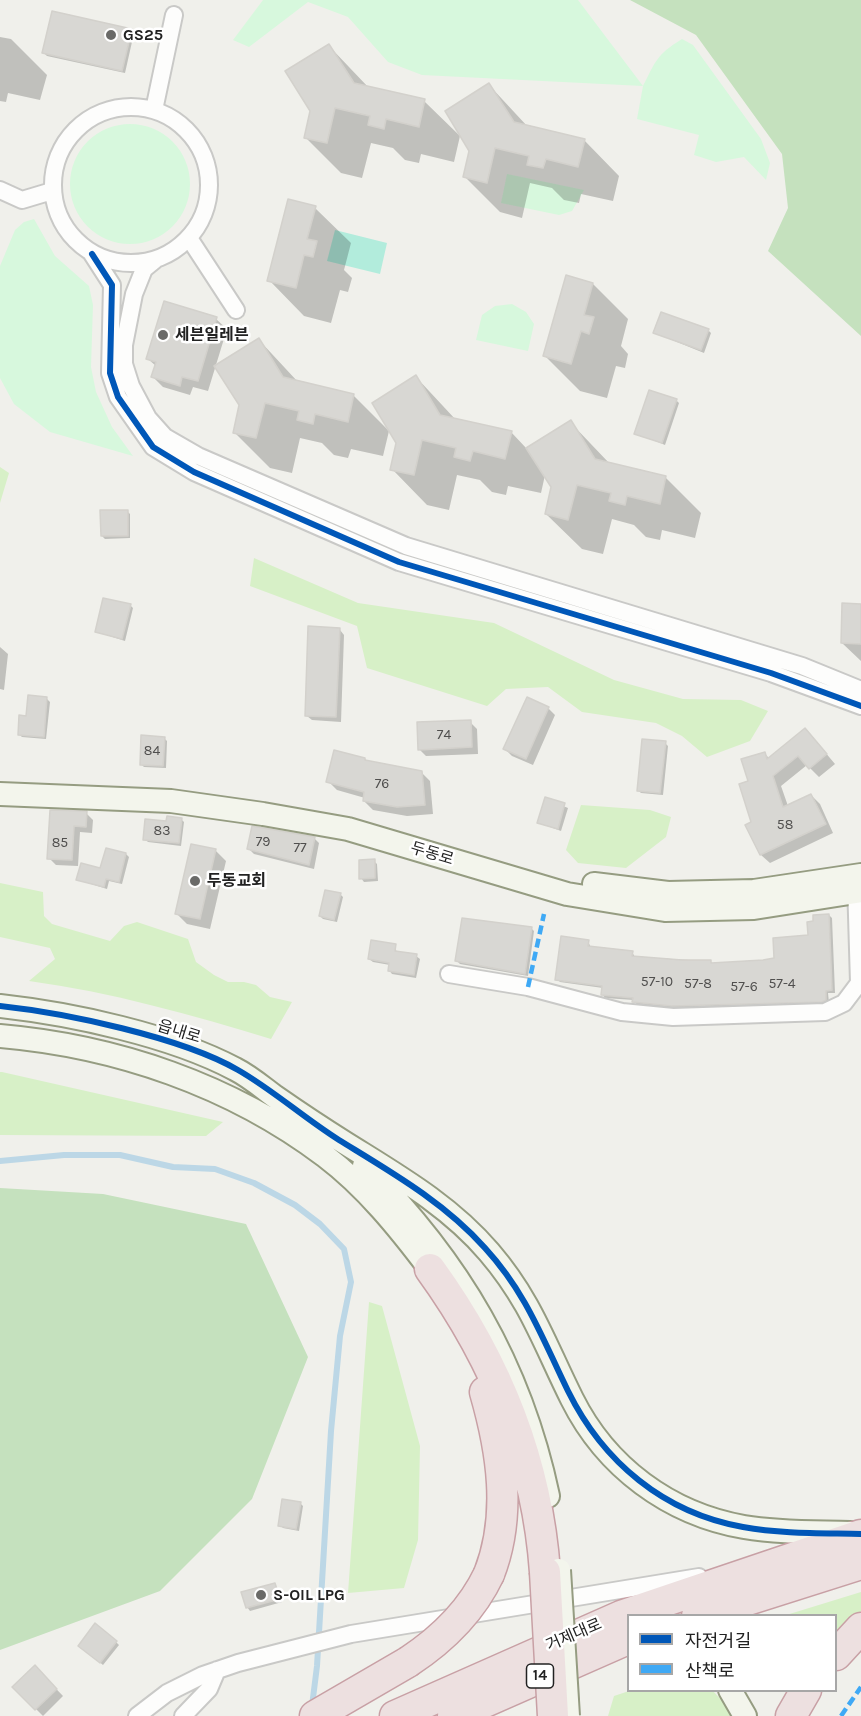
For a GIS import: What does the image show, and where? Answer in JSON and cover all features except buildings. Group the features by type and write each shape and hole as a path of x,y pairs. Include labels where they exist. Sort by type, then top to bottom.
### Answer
{"highway":[{"path":"430,1269 474,1336 511,1414 535,1492 552,1571 553,1716"},
{"path":"324,1711 408,1662 458,1622 476,1598 489,1574 502,1523 502,1472 489,1404 470,1345 430,1269"},
{"name":"거제대로","path":"395,1716 621,1616 861,1534"},
{"path":"703,1614 861,1564"},
{"path":"837,1653 861,1628"},
{"name":"거제대로","path":"453,1716 627,1639"},
{"path":"791,1716 805,1692"}],"street":[{"path":"154,110 174,15"},
{"path":"861,690 793,664 406,546 198,456 165,437 148,418 131,386 124,364 124,345 134,294 144,269 189,238 203,216 209,190 207,164 196,140 178,122 154,110 129,106 104,111 81,124 61,150 54,166 52,191 58,216 72,238 92,254 108,274 112,285 110,373 118,397 153,447 194,472 399,562 771,673 861,706"},
{"path":"0,190 22,200 52,191"},
{"path":"189,238 236,310"},
{"path":"92,254 112,262 134,264 155,260"},
{"name":"두동로","path":"0,784 171,793 253,802 360,820 573,881 668,893 754,891 858,884"},
{"name":"두동로","path":"0,794 171,801 348,829 567,894 665,910 754,908 858,884"},
{"path":"449,974 528,987 622,1012 705,1017 825,1011 844,1003 859,983 858,884"},
{"name":"읍내로","path":"0,1006 80,1020 197,1051 237,1069 330,1134"},
{"path":"0,1036 114,1055 214,1090 261,1115 326,1157 363,1191 408,1240 430,1269"},
{"path":"330,1134 439,1204 487,1250 534,1316 569,1394 588,1426 625,1470 643,1485 682,1508 725,1524 776,1531 861,1534"},
{"path":"330,1134 380,1182 437,1249 472,1300 518,1389 535,1438 549,1499 552,1571 568,1716"},
{"path":"136,1716 167,1692 217,1671 341,1637 765,1566"},
{"path":"540,1676 627,1655"},
{"path":"183,1716 209,1689 217,1671"},
{"path":"731,1692 745,1716"}],"green space":[{"path":"263,0 578,0 643,86 422,75 388,62 348,17 308,2 249,47 233,40"},
{"path":"630,0 861,0 861,336 768,251 788,208 782,154 696,35"},
{"path":"682,39 693,45 761,139 770,163 766,180 744,157 716,162 694,155 699,135 637,119 643,86 662,54"},
{"path":"130,124 153,128 173,141 186,161 190,184 186,207 173,227 153,240 130,244 107,240 87,227 74,207 70,184 74,161 87,141 107,128"},
{"path":"507,174 584,190 572,211 559,215 501,203"},
{"path":"34,219 55,256 89,286 93,305 91,367 96,392 112,427 133,456 50,432 14,404 0,378 0,266 15,230 24,222"},
{"path":"335,230 387,243 380,274 327,261"},
{"path":"512,304 526,312 534,324 528,351 476,340 482,315 495,306"},
{"path":"0,467 9,473 0,503"},
{"path":"254,558 358,603 494,623 614,680 683,699 741,700 768,711 750,741 707,757 682,736 656,723 582,712 548,687 506,689 487,706 367,668 357,626 250,586"},
{"path":"581,805 650,810 671,817 666,837 626,868 578,863 566,850"},
{"path":"0,883 43,892 44,916 52,924 110,941 124,926 137,922 188,939 196,962 214,975 228,982 256,985 270,997 292,1002 271,1039 151,1005 90,991 29,981 55,959 50,948 0,937"},
{"path":"0,1072 223,1122 206,1136 0,1135"},
{"path":"0,1188 103,1194 246,1224 308,1357 252,1499 160,1591 0,1650"},
{"path":"369,1302 382,1306 420,1446 418,1540 404,1588 348,1593"},
{"path":"861,1592 861,1611 837,1638 837,1614 790,1614"},
{"path":"627,1692 714,1692 736,1716 608,1716 614,1696"}],"waterway":[{"path":"0,1161 64,1155 120,1155 173,1167 215,1169 254,1183 295,1205 320,1224 344,1249 351,1282 340,1336 331,1431 317,1666 312,1706"}],"marked path":[{"path":"528,987 544,914"},
{"path":"841,1716 861,1687"}],"cycle path":[{"path":"92,254 112,285 110,373 118,397 153,447 194,472 399,562 771,673 861,706"},
{"path":"0,1006 57,1014 122,1028 214,1058 251,1078 326,1131 434,1202 469,1231 512,1282 523,1299 582,1417 599,1440 618,1462 662,1497 687,1510 743,1527 787,1532 861,1534"}],"place":[{"name":"GS25","path":"111,35"},
{"name":"세븐일레븐","path":"163,335"},
{"name":"두동교회","path":"195,881"},
{"name":"S-OIL LPG","path":"261,1595"}]}
